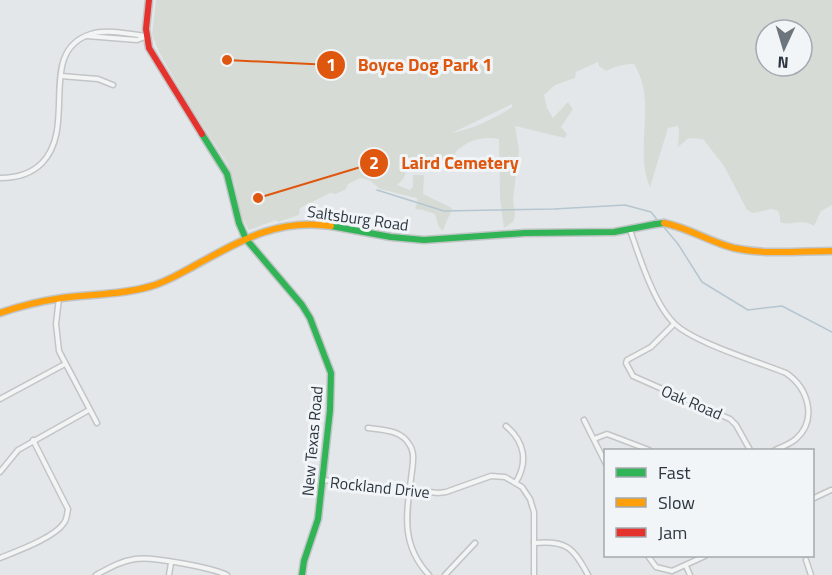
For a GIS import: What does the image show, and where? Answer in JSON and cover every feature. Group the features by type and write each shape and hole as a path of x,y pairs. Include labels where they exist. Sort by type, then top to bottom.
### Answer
{"main road":[{"name":"New Texas Road","path":"149,0 146,36 155,58 227,174 239,226 246,239 302,305 310,318 331,373 330,410 317,526 303,562 302,575"},
{"name":"Saltsburg Road","path":"0,313 59,298 152,286 246,239 276,226 291,224 311,224 407,240 630,230 660,224 680,227 738,249 832,251"}],"street":[{"path":"0,177 13,177 30,171 38,166 52,150 58,130 61,76 67,50 86,36 137,40 146,36"},
{"path":"61,76 98,79 113,85"},
{"path":"630,230 652,287 674,324 706,342 786,374 798,382 806,395 809,413 805,426 794,441 777,449"},
{"path":"59,298 57,340 65,364 97,423"},
{"name":"Oak Road","path":"674,324 651,347 627,360 626,363 637,379 730,419 749,449"},
{"path":"0,399 65,364"},
{"path":"0,472 13,454 33,440 89,410"},
{"path":"584,420 604,460"},
{"path":"506,426 513,434 524,458 524,467 516,482 530,499 534,512 534,575"},
{"path":"368,428 395,432 410,445 413,455 406,524 408,537 421,565 429,575"},
{"path":"594,439 607,434 646,449"},
{"path":"0,558 54,533 64,523 67,516 68,509 33,440"},
{"name":"Rockland Drive","path":"322,480 409,491 446,492 491,476 505,477 516,482"},
{"path":"814,498 831,490"},
{"path":"534,543 549,542 568,547 580,560 588,575"},
{"path":"445,575 475,543"},
{"path":"649,557 652,564 660,570 672,571 702,557"},
{"path":"96,575 117,564 144,558 215,570 227,575"},
{"path":"806,560 811,575"},
{"path":"169,575 171,563"},
{"path":"686,566 690,575"}],"shaded area":[{"path":"156,0 832,0 832,205 821,211 814,226 805,222 780,222 778,211 772,209 753,213 747,210 724,166 703,139 689,138 678,147 678,126 668,128 650,187 645,172 645,109 641,79 634,64 626,64 606,71 599,66 598,62 576,72 575,78 555,85 544,95 547,108 553,118 568,102 573,109 561,127 567,134 565,138 515,126 519,151 513,199 515,215 513,222 504,228 500,198 499,139 487,138 470,142 455,153 458,162 424,157 410,161 403,179 397,185 410,190 413,187 413,175 424,175 423,194 452,208 443,231 439,227 435,214 415,209 418,199 380,189 369,180 360,178 336,194 330,193 300,208 299,215 278,222 276,220 249,230 239,212 235,185 227,163 188,103 152,35","holes":["512,104 512,107 468,129 452,133"]}],"waterway":[{"path":"377,190 444,211 625,205 651,212 659,222"},
{"path":"662,225 678,244 702,282 748,310 782,306 832,332"}],"traffic: fast":[{"path":"202,134 227,174 239,223 246,239"},
{"path":"656,224 664,223"},
{"path":"331,226 391,237 424,240 525,233 614,232 656,224"},
{"path":"246,239 302,305 310,318 331,373 330,410 318,519 304,561 302,575"}],"traffic: slow":[{"path":"664,223 734,248 771,252 832,251"},
{"path":"0,313 54,299 137,290 172,278 227,248 260,234 293,225 331,226"}],"traffic: jam":[{"path":"149,0 146,29 149,48 202,134"}],"place":[{"name":"Boyce Dog Park 1","path":"227,60"},
{"name":"Laird Cemetery","path":"258,198"}]}
